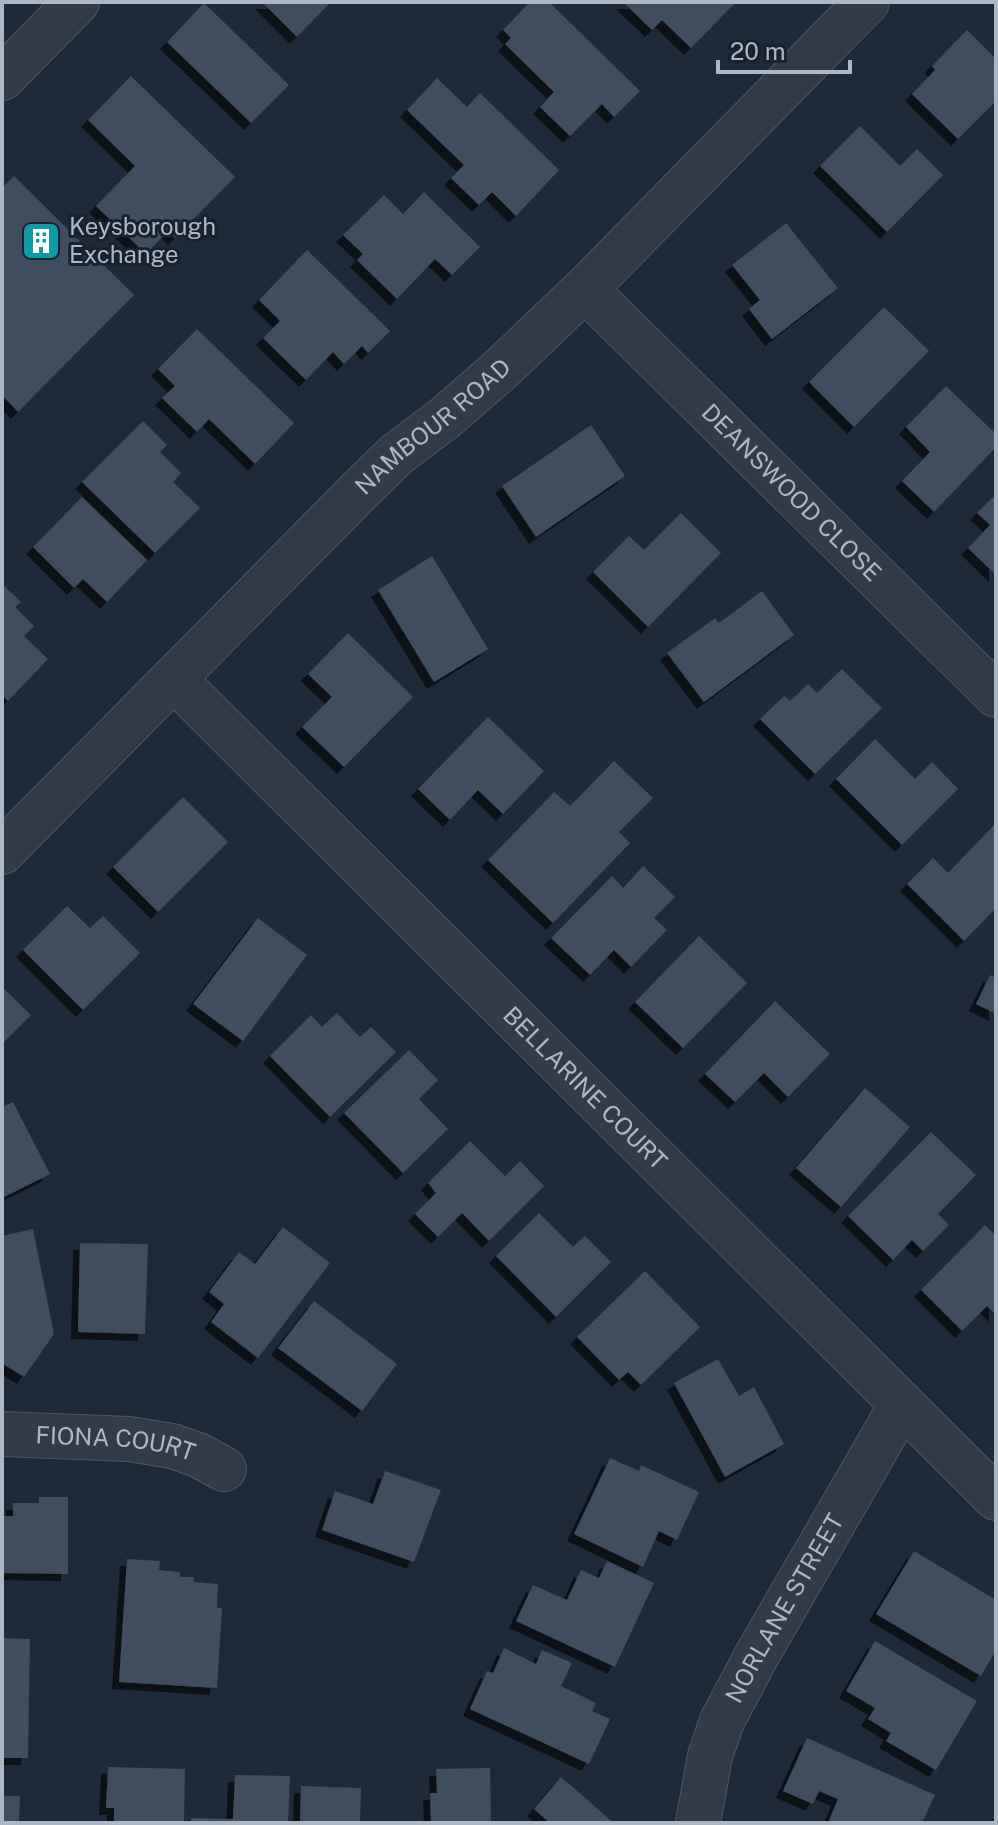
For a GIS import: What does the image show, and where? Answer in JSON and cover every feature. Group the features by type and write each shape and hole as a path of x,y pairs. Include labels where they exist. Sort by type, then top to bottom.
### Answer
{"street":[{"path":"2,78 77,2"},
{"name":"NAMBOUR ROAD","path":"2,852 397,454 457,408 585,289 867,2"},
{"name":"DEANSWOOD CLOSE","path":"585,289 996,695"},
{"name":"BELLARINE COURT","path":"174,679 996,1498"},
{"name":"NORLANE STREET","path":"698,1823 710,1756 722,1721 902,1404"},
{"name":"FIONA COURT","path":"2,1434 129,1439 172,1446 224,1469"}],"building":[{"path":"262,2 331,2 297,37"},
{"path":"530,2 549,2 640,91 614,117 602,104 570,136 540,107 554,92 505,44 511,38 503,30"},
{"path":"623,2 734,4 691,48 662,20 652,30"},
{"path":"204,3 289,85 251,123 167,42"},
{"path":"967,30 996,59 996,101 958,139 912,94 935,70 932,66"},
{"path":"131,76 235,177 175,238 168,231 146,254 96,206 135,166 88,120"},
{"path":"437,78 467,107 480,93 559,170 516,216 492,192 479,205 451,178 464,165 407,110"},
{"path":"860,126 900,166 917,149 943,175 887,232 820,166"},
{"name":"Keysborough Exchange","path":"14,176 134,295 18,412 2,395 2,188"},
{"path":"424,192 480,247 452,275 435,259 397,299 357,260 363,254 343,235 384,195 403,214"},
{"path":"786,223 838,288 772,339 749,309 760,300 732,265"},
{"path":"307,250 390,331 368,353 362,346 344,364 333,352 306,380 263,338 280,321 259,300"},
{"path":"884,307 929,351 854,427 809,382"},
{"path":"197,329 294,423 255,464 209,419 197,432 162,398 175,386 158,369"},
{"path":"946,386 996,434 996,447 934,512 902,481 930,452 906,427"},
{"path":"143,421 167,445 160,452 181,473 173,482 200,508 155,553 82,482"},
{"path":"591,425 625,476 536,537 502,486"},
{"path":"996,494 996,575 968,548 990,525 977,513"},
{"path":"82,497 147,560 107,602 83,579 74,588 33,547"},
{"path":"681,513 721,553 648,627 593,572 629,536 644,550"},
{"path":"432,556 488,649 434,682 378,590"},
{"path":"2,584 21,602 15,607 34,626 24,636 48,659 8,701 2,695"},
{"path":"762,591 794,635 704,702 667,653 715,618 719,623"},
{"path":"348,633 413,697 344,767 302,727 332,697 308,674"},
{"path":"842,669 882,708 815,774 760,719 784,696 790,701 808,684 817,693"},
{"path":"488,717 544,771 503,814 478,790 450,820 418,789"},
{"path":"875,739 915,779 932,762 958,789 902,845 836,779"},
{"path":"614,761 653,798 619,832 630,843 553,923 488,860 554,792 570,806"},
{"path":"183,797 228,842 158,912 113,867"},
{"path":"994,825 996,908 964,941 907,884 933,858 948,873"},
{"path":"643,866 675,897 654,918 667,930 631,967 614,950 590,975 551,938 612,876 623,888"},
{"path":"67,906 90,928 103,916 140,953 83,1010 23,950"},
{"path":"258,918 307,955 243,1041 193,1004"},
{"path":"699,936 747,983 683,1048 635,1002"},
{"path":"990,975 996,978 996,1014 976,1004"},
{"path":"2,987 31,1015 2,1044"},
{"path":"775,1001 830,1054 788,1097 764,1073 735,1102 705,1074"},
{"path":"337,1013 360,1037 371,1027 396,1052 330,1117 270,1056 311,1015 322,1027"},
{"path":"409,1050 438,1080 419,1099 448,1129 403,1173 344,1113"},
{"path":"865,1088 910,1127 841,1207 796,1168"},
{"path":"13,1102 50,1174 2,1198 2,1107"},
{"path":"931,1132 976,1175 938,1214 949,1225 923,1251 912,1240 893,1260 848,1216"},
{"path":"470,1141 505,1176 520,1161 544,1186 489,1241 462,1213 438,1237 415,1214 436,1193 428,1183"},
{"path":"539,1213 573,1247 585,1236 611,1262 556,1317 496,1256"},
{"path":"985,1225 996,1236 996,1315 987,1306 962,1331 921,1290"},
{"path":"283,1227 330,1263 258,1358 211,1322 224,1304 209,1292 239,1252 255,1264"},
{"path":"33,1229 54,1334 24,1377 2,1363 2,1236"},
{"path":"80,1243 148,1244 145,1334 78,1332"},
{"path":"645,1271 700,1327 641,1385 628,1372 619,1380 577,1337"},
{"path":"314,1301 397,1364 362,1411 278,1348"},
{"path":"718,1359 739,1396 754,1387 784,1444 725,1477 674,1383"},
{"path":"610,1458 639,1471 641,1465 699,1492 677,1540 659,1531 643,1567 574,1534"},
{"path":"385,1471 441,1490 414,1562 322,1530 335,1491 373,1504"},
{"path":"39,1497 68,1497 68,1574 2,1573 2,1516 13,1516 13,1503 39,1503"},
{"path":"914,1551 996,1600 996,1650 981,1676 876,1614"},
{"path":"127,1559 160,1561 159,1570 180,1572 180,1577 194,1577 194,1582 218,1584 217,1608 222,1608 217,1688 119,1682"},
{"path":"607,1561 654,1583 615,1667 516,1621 533,1585 567,1600 581,1570 599,1578"},
{"path":"2,1638 30,1639 28,1758 2,1758"},
{"path":"875,1641 977,1701 936,1770 886,1741 891,1733 868,1719 875,1708 846,1691"},
{"path":"504,1648 536,1664 542,1650 572,1663 561,1686 596,1703 592,1711 610,1719 589,1764 470,1709 487,1671 493,1673"},
{"path":"807,1738 935,1795 922,1823 828,1823 838,1799 819,1791 813,1804 783,1791"},
{"path":"108,1767 185,1769 184,1823 114,1823 114,1808 106,1808"},
{"path":"490,1768 491,1823 431,1823 430,1793 437,1793 436,1769"},
{"path":"235,1775 290,1776 288,1823 191,1823 191,1818 233,1819"},
{"path":"561,1777 614,1823 550,1823 534,1809"},
{"path":"301,1786 361,1788 360,1823 300,1823"},
{"path":"2,1796 20,1796 19,1823 2,1823"}],"place":[{"name":"Keysborough Exchange","path":"41,241"}]}
